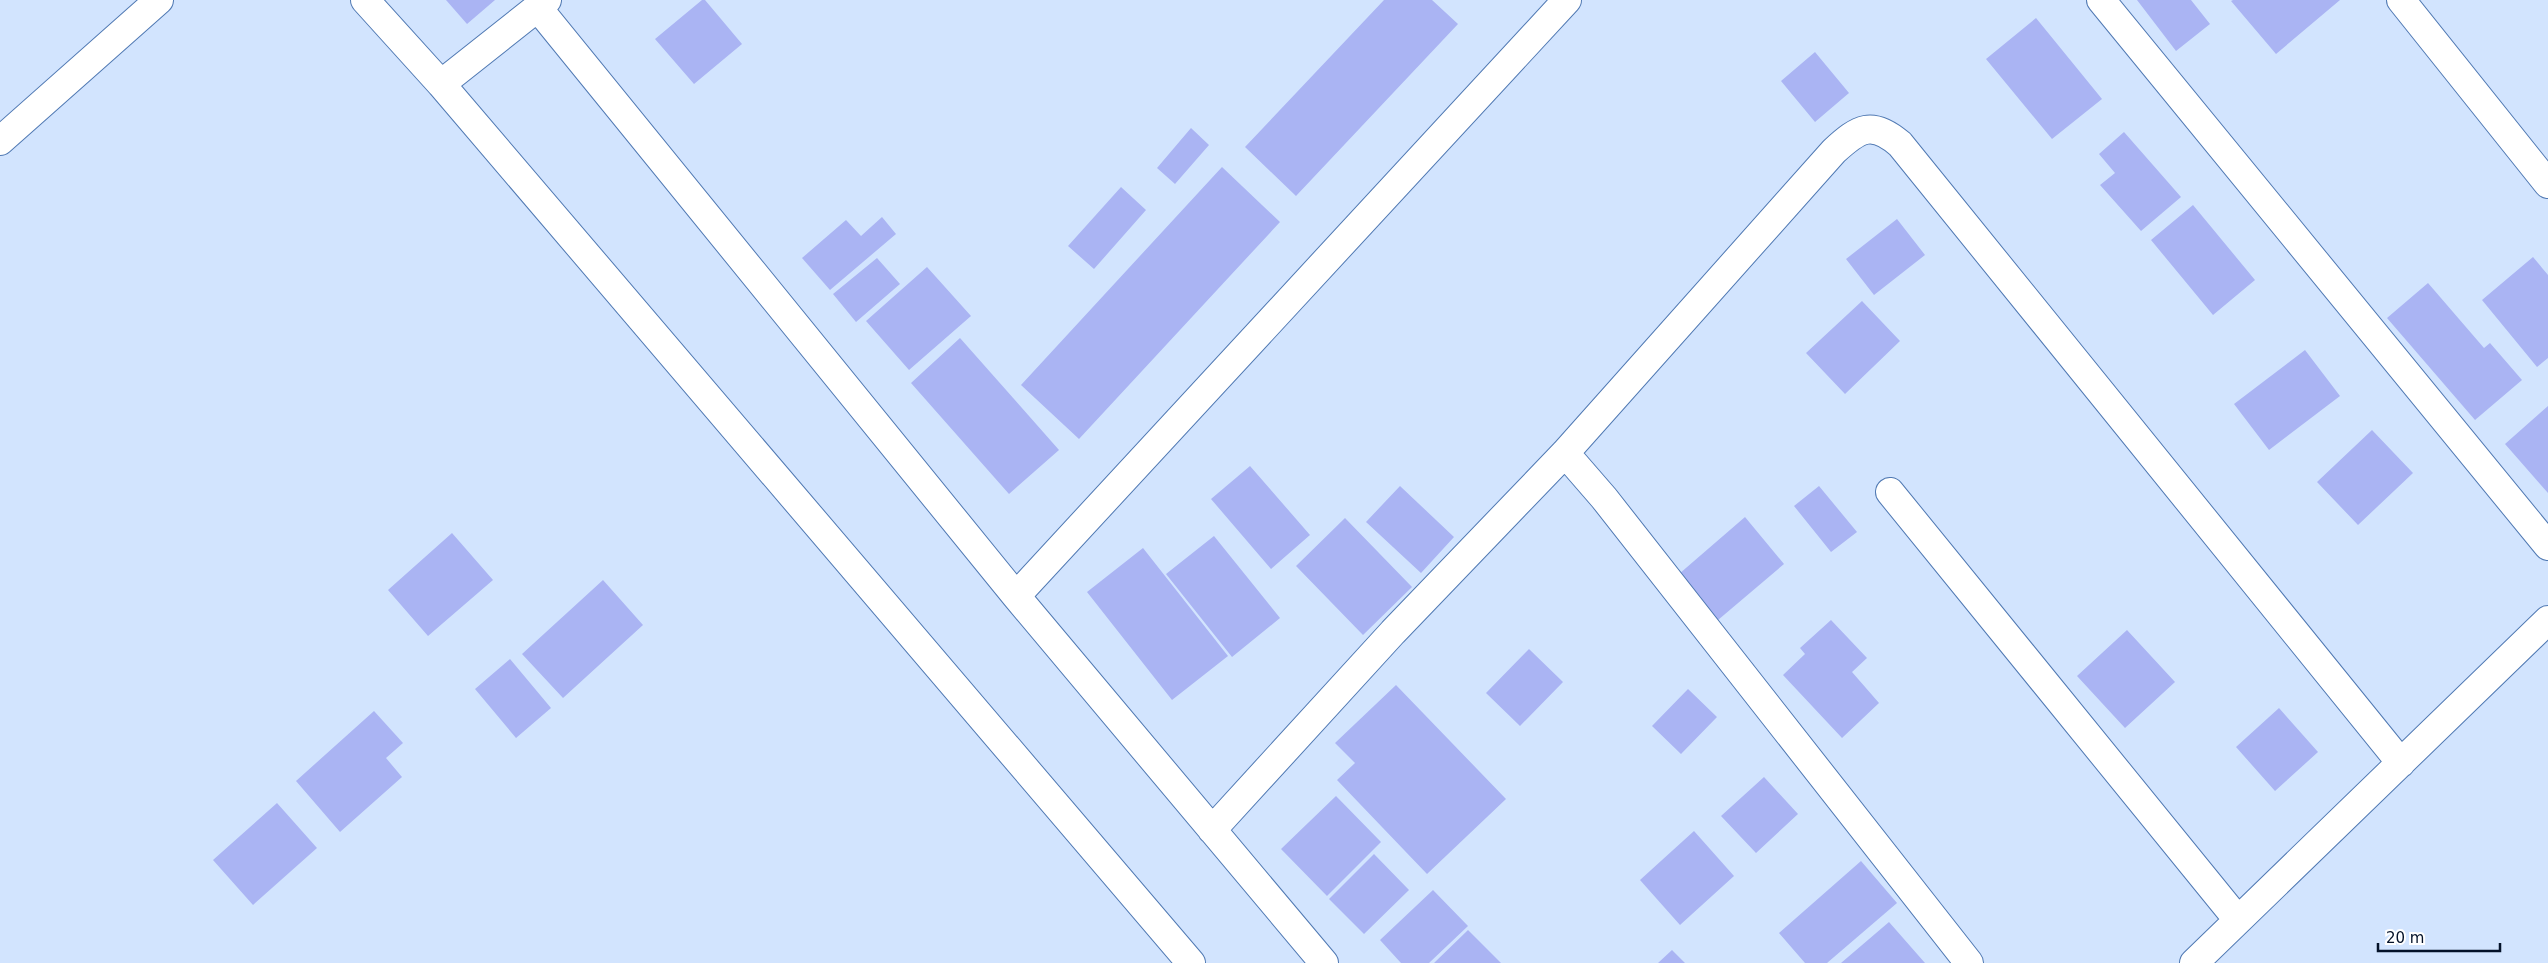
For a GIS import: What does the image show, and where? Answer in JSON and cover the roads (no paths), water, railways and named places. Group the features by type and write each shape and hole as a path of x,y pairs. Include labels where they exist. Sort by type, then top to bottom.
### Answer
{"street":[{"path":"0,141 159,0"},
{"path":"364,0 440,84 1191,963"},
{"path":"1016,596 1567,0"},
{"path":"2101,0 2548,546"},
{"path":"2401,0 2548,184"},
{"path":"440,84 542,4 1016,596 1324,963"},
{"path":"1212,830 1393,632 1565,453 1834,151 1848,138 1868,128 1885,131 1900,144 2400,763"},
{"path":"1565,453 1604,498 1969,963"},
{"path":"1890,492 2238,920"},
{"path":"2194,963 2548,620"}]}
